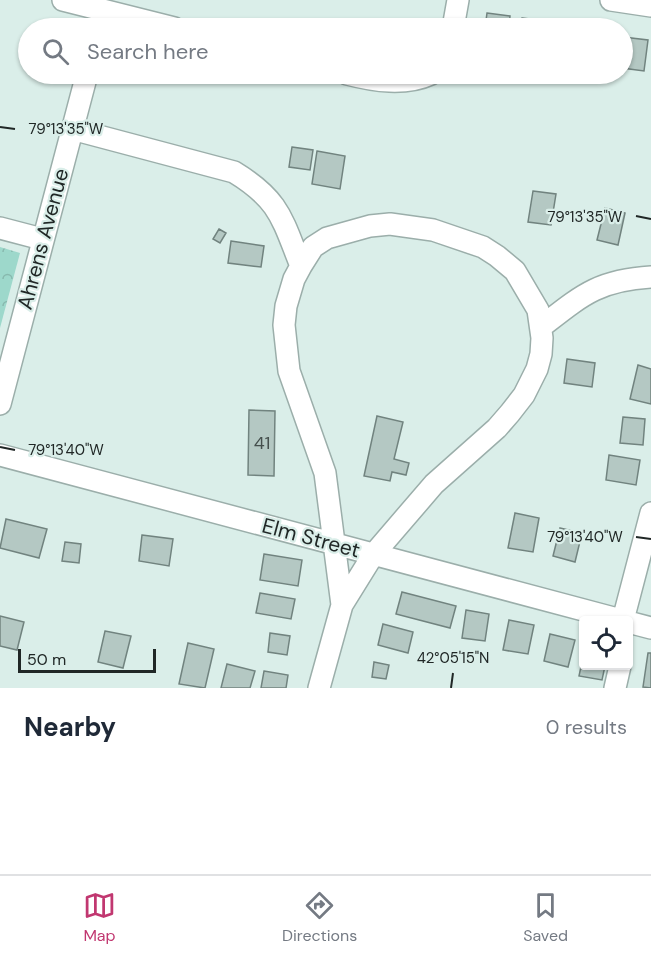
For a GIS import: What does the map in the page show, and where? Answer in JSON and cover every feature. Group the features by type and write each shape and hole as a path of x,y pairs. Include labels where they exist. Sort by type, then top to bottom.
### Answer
{"street":[{"path":"63,0 100,18"},
{"path":"455,18 458,0"},
{"path":"611,0 651,6"},
{"name":"Ahrens Avenue","path":"0,404 84,84"},
{"path":"72,129 234,172 254,184 270,199 282,218 301,266"},
{"path":"319,688 342,605 373,555 434,484 497,428 524,395 537,369 541,354 541,327 538,310 515,271 483,247 433,230 390,224 370,226 327,238 313,247 301,266 294,279 286,306 284,325 289,370 325,473 342,605"},
{"path":"0,228 42,239"},
{"path":"541,327 593,289 614,281 651,277"},
{"name":"Elm Street","path":"0,455 598,616"},
{"path":"633,616 651,513"},
{"path":"615,688 619,670"}],"green space":[{"path":"0,247 20,253 0,328"}],"building":[{"path":"487,13 510,16 510,18 486,18"},
{"path":"633,38 648,40 644,71 633,70"},
{"path":"292,147 313,150 310,170 289,167"},
{"path":"317,151 345,156 340,189 312,184"},
{"path":"533,191 556,194 551,225 528,222"},
{"path":"605,208 625,213 618,245 597,240"},
{"path":"219,229 226,233 220,243 213,239"},
{"path":"231,241 264,246 261,267 228,263"},
{"path":"567,359 595,363 592,387 564,383"},
{"path":"638,365 651,369 651,404 630,399"},
{"path":"249,410 275,411 274,476 248,475"},
{"path":"377,416 403,422 394,459 409,463 406,475 392,472 390,481 364,476"},
{"path":"623,417 645,419 643,445 620,443"},
{"path":"609,455 640,460 636,485 606,480"},
{"path":"515,513 539,518 533,552 508,548"},
{"path":"6,519 47,529 39,558 0,548"},
{"path":"560,528 582,533 575,562 553,556"},
{"path":"142,535 173,539 169,566 139,561"},
{"path":"65,542 81,544 79,563 62,561"},
{"path":"264,554 302,560 298,586 260,580"},
{"path":"402,592 456,606 450,628 396,614"},
{"path":"260,593 295,599 291,619 256,613"},
{"path":"466,610 489,614 485,641 462,638"},
{"path":"0,616 24,622 17,650 0,646"},
{"path":"509,620 534,625 528,654 503,650"},
{"path":"383,624 413,632 408,653 378,645"},
{"path":"105,631 131,636 123,668 98,662"},
{"path":"270,633 290,636 287,655 268,652"},
{"path":"550,634 575,640 568,667 544,661"},
{"path":"188,643 214,649 205,688 179,684"},
{"path":"648,653 651,653 651,688 643,687"},
{"path":"374,662 389,665 386,679 372,677"},
{"path":"227,664 255,671 250,688 221,688"},
{"path":"580,670 604,670 602,680 579,676"},
{"path":"264,671 288,675 286,688 261,688"}]}
